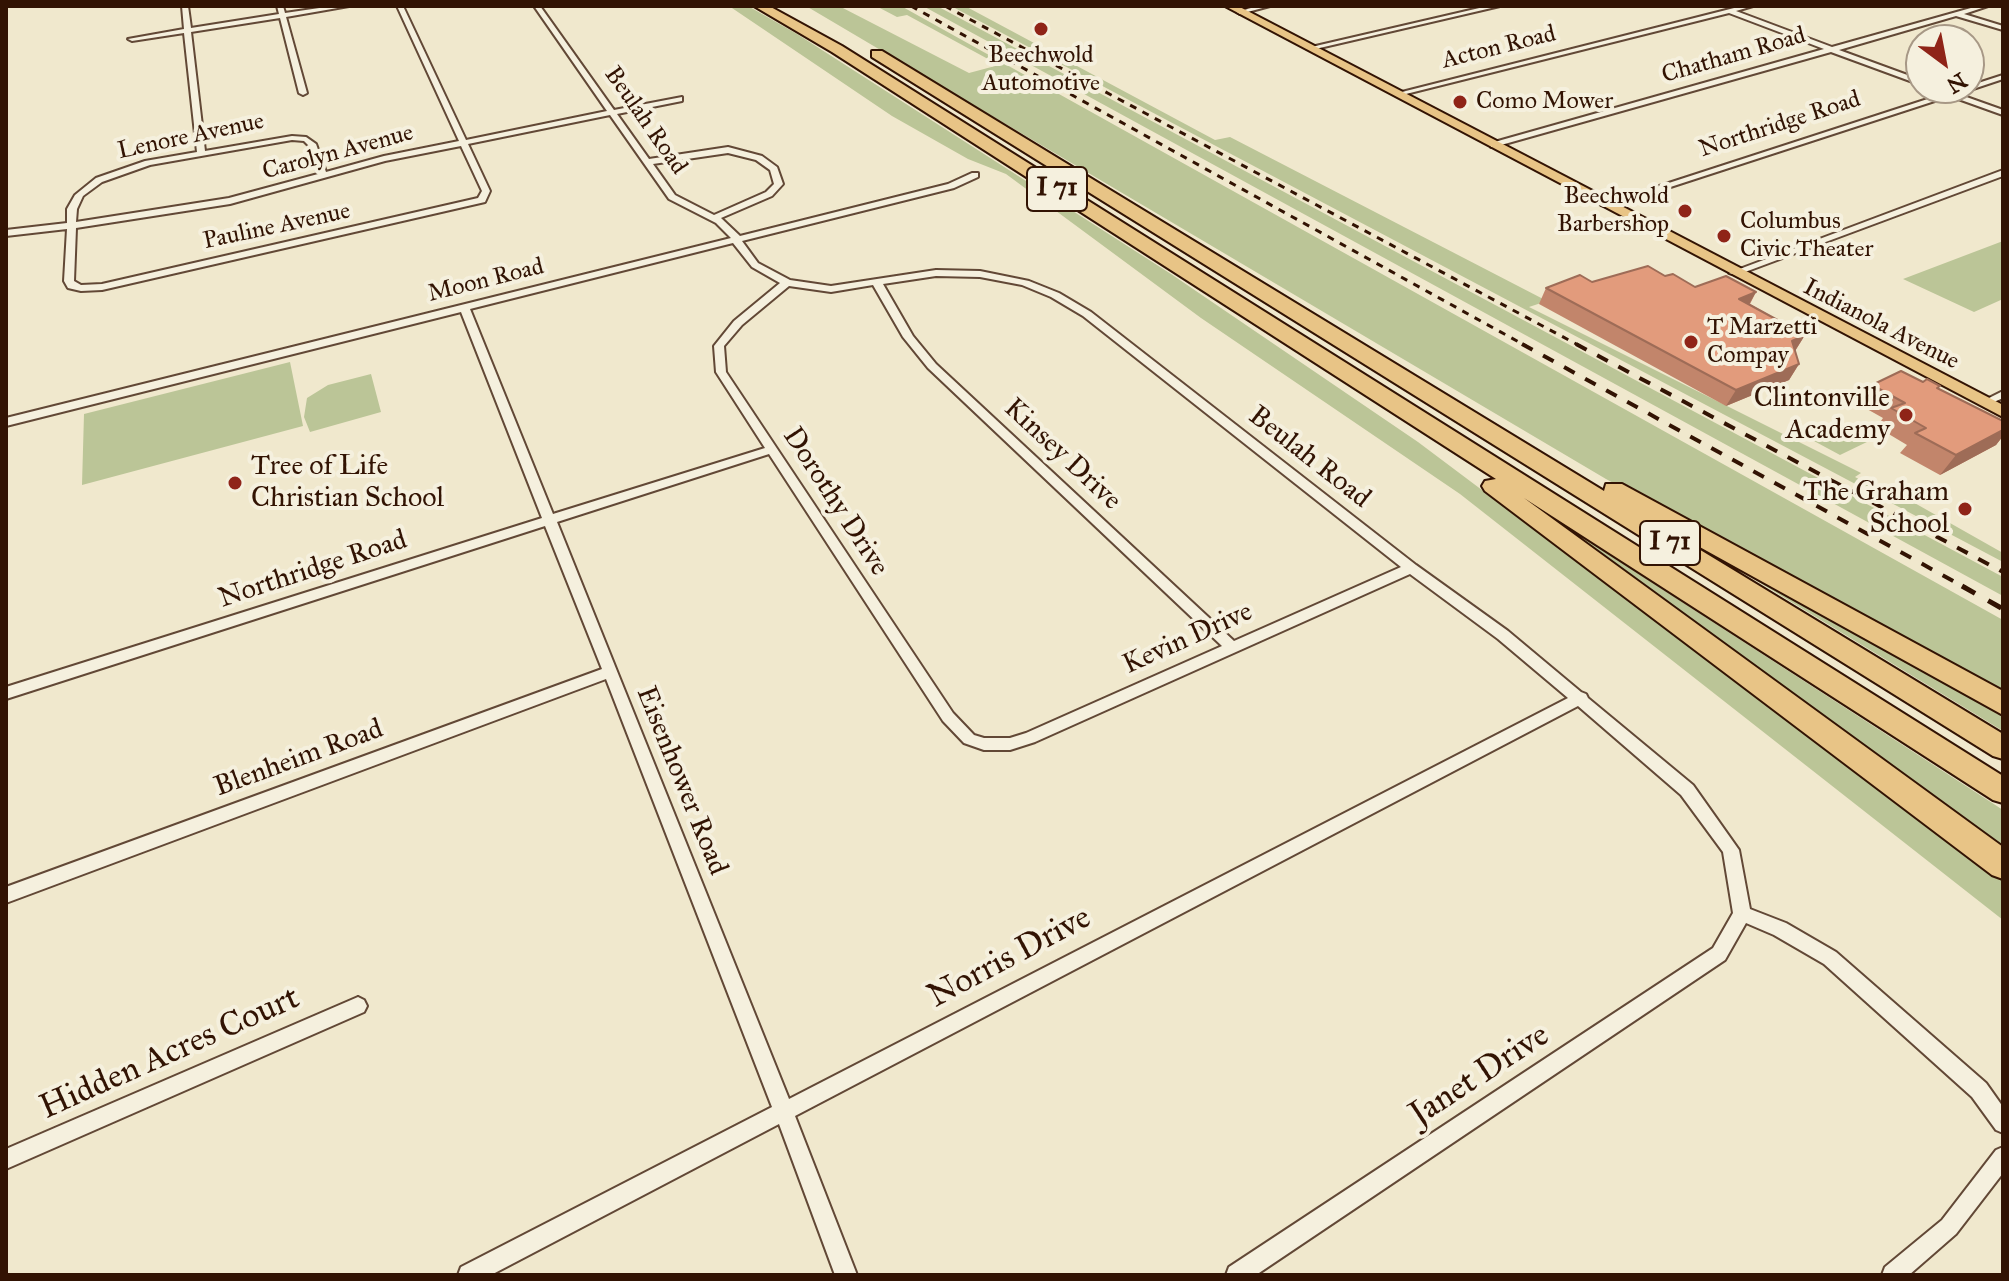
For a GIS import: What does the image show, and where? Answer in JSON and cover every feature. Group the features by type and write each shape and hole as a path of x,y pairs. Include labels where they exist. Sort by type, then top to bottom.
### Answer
{"highway":[{"name":"I 71","path":"760,6 837,49 2003,791"},
{"name":"I 71","path":"786,6 861,44 2003,748"},
{"path":"1336,337 1477,411 2003,704"},
{"path":"1351,376 1660,612 2003,865"}],"main road":[{"name":"Indianola Avenue","path":"1235,9 2003,412"}],"street":[{"path":"185,6 201,153"},
{"path":"280,6 303,93"},
{"path":"132,39 346,6"},
{"path":"400,6 464,143"},
{"name":"Beulah Road","path":"537,6 672,197 712,219 736,239 755,265 787,283 831,289 936,273 980,274 1025,283 1087,314 1411,568 1503,635 1687,790 1731,850 1742,914"},
{"path":"1235,9 1267,6"},
{"path":"1311,48 1497,6"},
{"path":"1713,6 1905,77"},
{"name":"Acton Road","path":"1398,94 1750,6"},
{"name":"Chatham Road","path":"1494,145 1979,7"},
{"path":"1955,14 2003,28"},
{"name":"Carolyn Avenue","path":"6,233 187,210 384,159 679,99"},
{"name":"Northridge Road","path":"1606,205 1919,104"},
{"path":"1978,104 2003,113"},
{"name":"Lenore Avenue","path":"81,288 72,286 69,281 72,209 79,195 99,180 148,163 275,139 306,139 312,144 323,177"},
{"name":"Pauline Avenue","path":"81,288 102,287 482,200 486,191 464,143"},
{"path":"646,162 728,150 759,158 774,169 779,184 769,194 712,219"},
{"path":"1734,273 2003,173"},
{"name":"Moon Road","path":"6,422 951,186 975,175"},
{"name":"Dorothy Drive","path":"787,283 738,323 719,346 721,372 948,717 969,739 984,744"},
{"name":"Kinsey Drive","path":"877,283 908,337 932,366 1232,647"},
{"name":"Eisenhower Road","path":"464,307 785,1110 846,1275"},
{"path":"1985,403 2003,394"},
{"name":"Northridge Road","path":"6,693 773,449"},
{"name":"Kevin Drive","path":"984,744 1010,744 1030,738 1411,568"},
{"name":"Blenheim Road","path":"6,895 610,672"},
{"name":"Norris Drive","path":"469,1275 1581,698"},
{"path":"1742,914 1780,929 1830,958 1979,1090 2002,1120"},
{"name":"Janet Drive","path":"1237,1275 1719,954 1742,914"},
{"name":"Hidden Acres Court","path":"6,1159 358,1006"},
{"path":"1893,1275 1949,1227 2003,1157"}],"green space":[{"path":"729,6 748,6 797,34 1171,274 1418,442 2003,881 2003,920 1460,494 1201,318 1006,174 968,159 892,116"},
{"path":"806,6 839,6 969,73 999,65 907,15 897,17 876,6 901,6 2003,620 2003,694 1606,479"},
{"path":"923,6 937,6 2003,577 2003,596"},
{"path":"951,6 965,6 1215,140 1230,137 1547,301 1529,307 1861,473 1855,477 1898,500 1904,497 2003,553 2003,562"},
{"path":"2003,241 2003,299 1974,312 1903,279"},
{"path":"290,362 303,426 82,485 84,414"},
{"path":"371,374 381,412 310,432 304,417 307,398 328,385"},
{"path":"1844,428 1869,441 1840,455 1814,441"},
{"path":"1540,510 2003,810 2003,853"},
{"path":"1728,559 2003,711 2003,731 1724,561"}],"building":[{"name":"T Marzetti Compay","path":"1648,266 1665,276 1673,274 1695,287 1726,276 1756,292 1739,299 1805,335 1792,341 1799,364 1736,390 1546,288 1580,275 1592,282"},
{"path":"1901,371 1923,382 1927,379 1940,386 1937,388 2003,421 2003,430 1956,455 1915,433 1926,428 1891,408 1905,403 1872,385"}],"railway":[{"path":"911,6 1526,346"},
{"path":"945,6 1580,346"},
{"path":"1522,344 1966,588"},
{"path":"1576,344 2003,572"},
{"path":"1962,586 2003,609"}],"place":[{"name":"Beechwold Automotive","path":"1041,29"},
{"name":"Como Mower","path":"1460,102"},
{"name":"Beechwold Barbershop","path":"1685,211"},
{"name":"Columbus Civic Theater","path":"1724,236"},
{"name":"T Marzetti Compay","path":"1691,342"},
{"name":"Clintonville Academy","path":"1906,415"},
{"name":"Tree of Life Christian School","path":"235,483"},
{"name":"The Graham School","path":"1965,509"}]}
